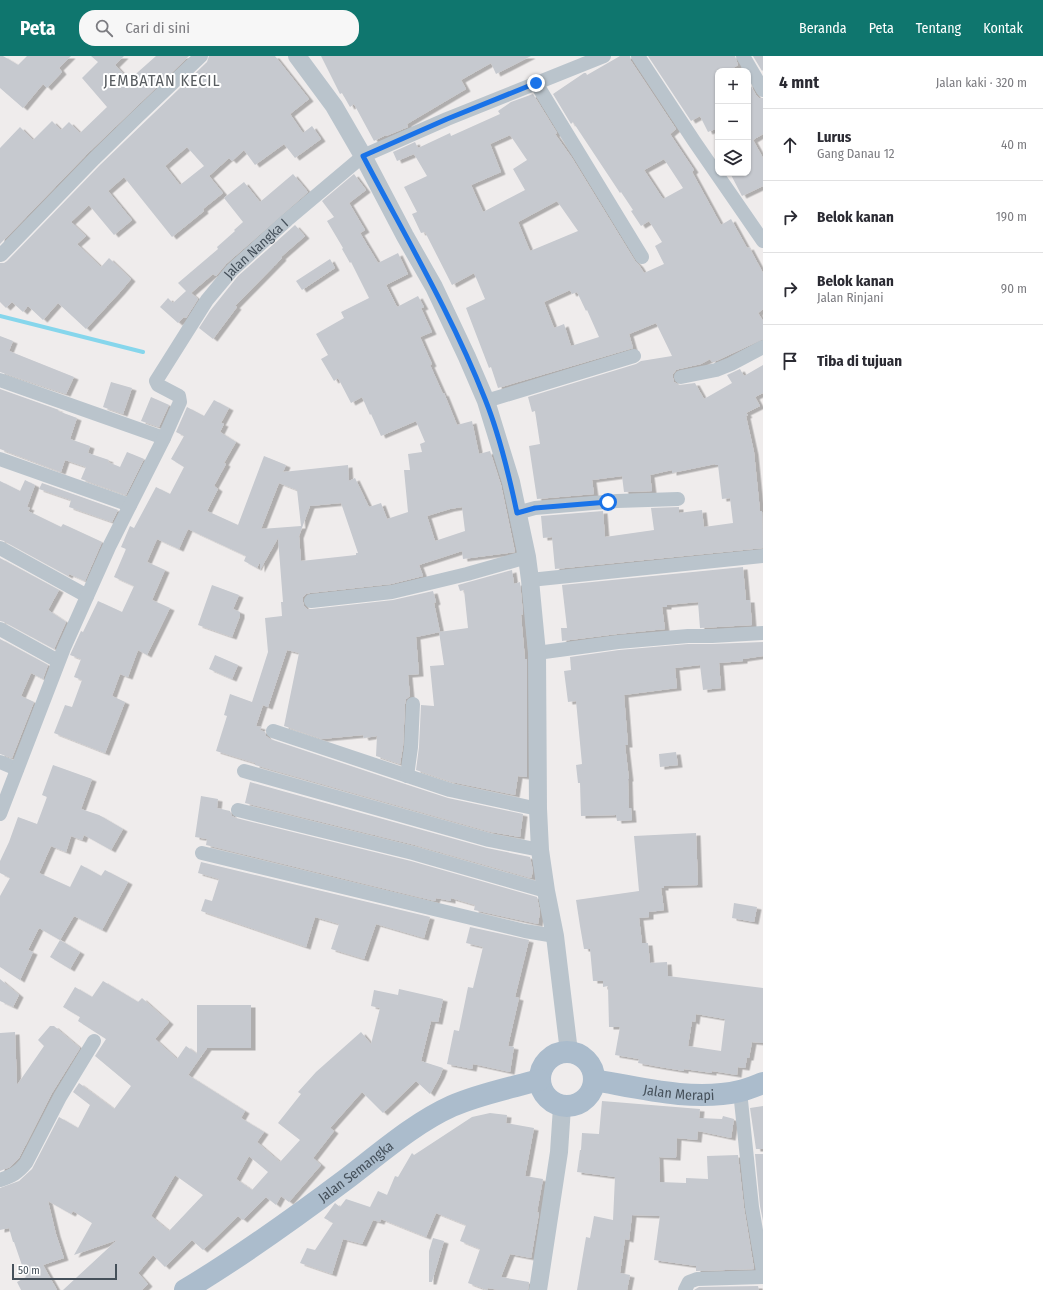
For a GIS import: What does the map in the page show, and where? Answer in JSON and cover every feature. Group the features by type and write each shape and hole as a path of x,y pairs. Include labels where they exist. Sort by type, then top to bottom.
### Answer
{"main road":[{"path":"560,1052 569,1052 582,1057 591,1067 594,1080 590,1093 581,1103 569,1107 562,1107 553,1104 541,1089 539,1080 545,1062 560,1052"},
{"name":"Jalan Semangka","path":"185,1290 273,1233 424,1120 452,1106 481,1096 539,1080"},
{"name":"Jalan Merapi","path":"594,1080 659,1091 696,1095 740,1091 763,1083"}],"street":[{"path":"1,255 99,154 201,56"},
{"path":"297,56 334,106 363,156 434,287 486,400 511,482 527,557 530,580 537,652 538,808 540,850 546,892 555,936 569,1052"},
{"name":"Jalan Nangka I","path":"164,438 180,400 179,396 156,384 156,381 207,300 232,270 287,220 363,156 447,119 536,83 576,61 604,56"},
{"path":"638,56 763,241"},
{"path":"743,56 763,90"},
{"path":"536,83 642,257"},
{"path":"681,377 716,370 763,347"},
{"path":"486,400 634,356"},
{"path":"0,380 164,438 130,505 58,661 0,814"},
{"path":"0,459 130,505"},
{"path":"517,513 535,508 617,501 678,499"},
{"path":"0,548 87,596"},
{"path":"530,580 763,556"},
{"path":"311,601 392,592 467,574 527,557"},
{"path":"0,629 58,661"},
{"path":"537,652 618,642 688,636 763,633"},
{"path":"407,776 414,704"},
{"path":"273,731 450,790 538,808"},
{"path":"0,762 17,769"},
{"path":"244,771 489,840 540,850"},
{"path":"238,810 413,853 546,892"},
{"path":"202,854 525,931 555,936"},
{"path":"0,1180 10,1177 20,1171 26,1163 60,1097 94,1041"},
{"path":"740,1091 752,1208 763,1272"},
{"path":"538,1290 559,1152 562,1107"},
{"path":"685,1290 689,1282 696,1279 763,1277"}],"building":[{"path":"0,56 3,56 18,65 27,56 71,56 59,68 62,72 47,88 43,84 23,108 0,88"},
{"path":"91,56 124,56 115,65 129,80 156,56 189,56 88,153 0,244 0,148 20,127 33,140 52,121 61,130 69,122 80,133 107,107 82,78 98,62"},
{"path":"209,56 275,56 309,99 290,114 303,133 312,126 321,139 295,158 284,144 255,165 244,150 232,161 229,158 209,176 223,193 203,209 204,211 172,237 124,177 108,191 132,220 114,235 89,205 71,222 86,236 77,244 101,267 109,258 131,279 121,291 86,329 58,303 43,320 28,306 23,312 12,302 6,308 0,302 0,263 7,261 100,165 207,62","holes":["187,147 204,166 180,185 165,166"]},
{"path":"321,56 531,56 496,74 491,63 461,80 466,89 407,124 408,127 374,141 354,104 350,107 342,93 340,94"},
{"path":"620,56 630,56 631,61 676,129 670,134 694,170 692,172 721,225 731,219 747,248 749,247 763,273 763,309 758,313 763,321 763,339 714,362 710,359 701,364 676,370 673,374 673,378 674,382 679,385 695,383 704,399 732,383 727,375 740,369 744,376 763,365 763,393 755,397 760,406 746,413 748,415 746,416 754,452 760,511 762,511 763,548 555,569 552,537 543,538 541,516 603,511 605,537 654,530 651,508 679,507 679,513 702,510 704,527 733,523 730,498 722,499 718,465 715,464 672,473 672,470 650,475 652,491 624,492 622,476 592,480 594,494 537,499 529,446 540,444 535,411 532,412 528,397 636,364 641,361 672,356 656,323 629,334 633,348 498,388 491,367 489,368 466,308 485,299 474,273 452,285 425,232 421,233 412,214 417,212 404,187 427,176 414,154 397,161 393,152 415,142 418,148 450,133 451,136 500,114 498,111 511,102 533,94 557,133 555,134 572,158 635,261 644,273 664,264 655,246 662,242 649,221 641,226 631,211 633,210 621,192 620,193 573,122 571,124 553,94 584,73 587,75","holes":["510,135 527,160 513,169 525,190 483,212 471,185 501,172 490,144","664,159 683,188 663,199 644,170","557,201 578,231 530,251 518,222","570,290 572,294 577,292 599,337 571,346 564,324 554,328 544,302"]},
{"path":"648,56 735,56 738,65 733,68 715,68 715,129 708,132 700,116 691,121"},
{"path":"753,56 763,56 762,71"},
{"path":"751,86 759,98 763,98 763,134 753,140 763,158 763,186 742,196 732,176 751,176"},
{"path":"293,174 308,192 226,264 216,276 213,274 191,293 198,299 186,318 184,317 178,323 160,307 168,298 173,303 186,291 178,283 218,249 217,247 243,222 224,198 244,182 260,202"},
{"path":"354,174 366,190 349,203 365,230 360,233 378,263 398,253 408,274 386,285 397,307 418,296 424,307 421,308 432,332 420,337 432,364 430,365 443,394 444,393 457,425 472,421 479,454 490,451 501,485 515,552 463,559 462,551 419,565 423,576 391,584 310,593 303,597 304,606 307,609 312,609 393,600 433,591 440,632 416,637 419,674 408,675 410,696 406,699 405,704 403,746 400,764 376,756 377,736 364,738 363,735 322,739 284,726 299,653 287,650 268,707 263,705 256,726 261,727 260,730 265,732 266,736 270,739 405,784 448,798 523,814 520,837 491,832 255,765 255,763 216,751 227,716 224,715 230,694 252,702 268,652 265,618 282,616 281,602 283,602 278,538 260,570 260,562 257,568 244,561 246,556 188,529 179,549 157,539 147,562 165,570 152,600 170,608 147,655 138,650 128,677 120,674 112,696 125,702 105,753 54,733 65,705 72,707 82,680 74,677 81,659 70,655 81,631 83,632 98,601 122,612 134,586 114,577 126,549 121,547 130,526 134,528 156,487 170,494 184,467 171,459 184,436 176,432 187,407 204,416 214,400 229,408 221,423 224,424 220,432 236,442 224,463 226,464 214,486 218,489 207,511 238,525 264,456 286,465 283,472 348,465 349,481 355,478 369,507 381,503 387,519 408,512 404,470 410,470 408,454 422,452 420,444 425,442 416,421 381,436 362,397 351,403 338,378 334,381 321,359 328,355 316,334 344,318 341,312 369,298 351,262 350,263 327,221 334,217 322,201","holes":["279,483 297,490 301,526 261,529","341,503 358,553 356,553 356,555 301,561 299,536 310,506","462,507 465,531 435,541 427,516"]},
{"path":"295,225 305,236 281,257 282,258 235,306 237,307 213,339 199,328 210,311 238,276"},
{"path":"330,259 335,268 302,290 296,281"},
{"path":"0,336 13,341 9,351 74,377 66,394 0,372"},
{"path":"111,382 132,388 123,414 103,407"},
{"path":"0,389 77,418 70,439 90,446 88,453 109,460 108,462 120,467 127,452 144,459 126,495 81,479 86,467 65,460 61,472 0,449"},
{"path":"151,397 169,405 159,427 141,421"},
{"path":"25,480 35,485 27,507 30,508 28,511 61,527 63,524 102,542 85,581 69,574 68,576 0,540 0,481 20,491"},
{"path":"42,483 118,510 112,522 69,507 71,500 39,489"},
{"path":"0,558 59,590 48,610 66,622 54,649 0,621"},
{"path":"743,567 746,600 750,600 752,625 700,628 698,602 667,605 667,607 662,607 665,629 562,641 561,628 567,628 562,585"},
{"path":"512,570 514,584 520,582 525,659 527,659 527,777 518,776 515,795 452,782 416,770 419,747 421,705 434,706 430,666 444,665 439,632 468,628 464,590 460,591 458,585"},
{"path":"212,585 239,595 233,609 240,612 240,616 232,637 198,625"},
{"path":"0,639 48,665 43,679 31,673 21,696 34,702 12,758 0,754"},
{"path":"763,642 763,656 743,659 743,661 719,663 721,688 703,690 700,665 675,668 677,688 624,695 628,745 625,745 629,779 629,808 631,808 632,820 617,821 616,815 581,816 580,783 578,783 576,765 582,764 576,701 568,702 564,671 571,670 570,657 619,650 688,644"},
{"path":"215,655 238,665 232,679 209,669"},
{"path":"676,752 678,765 660,767 659,754"},
{"path":"53,765 92,779 81,809 99,815 123,829 111,850 84,835 82,840 71,836 66,852 51,846 39,873 70,887 81,865 101,876 105,870 128,882 102,930 74,916 60,940 39,928 28,950 33,952 20,980 0,967 0,896 10,878 0,873 0,861 18,817 37,824 47,797 42,795"},
{"path":"250,782 487,848 530,857 533,871 531,878 415,845 245,803"},
{"path":"201,796 218,799 217,808 230,811 232,816 236,818 411,861 537,897 540,912 538,924 474,910 475,905 451,898 451,901 436,898 435,901 206,845 207,839 195,837"},
{"path":"696,833 698,885 664,886 664,888 661,888 664,910 649,912 649,917 639,918 642,943 648,943 650,963 667,962 668,976 763,988 763,1043 752,1042 749,1058 747,1058 745,1068 738,1067 737,1075 712,1071 712,1073 684,1069 684,1071 638,1063 639,1059 615,1055 620,1027 609,1027 608,986 603,987 603,981 593,981 590,949 584,949 576,900 639,891 634,836","holes":["696,1014 725,1019 721,1051 688,1046 692,1021 695,1022"]},
{"path":"201,862 430,917 424,938 376,924 364,959 331,949 339,924 315,917 306,947 201,911 205,899 212,901 219,879 198,873"},
{"path":"734,903 757,907 754,922 732,918"},
{"path":"470,927 529,940 515,997 519,998 508,1046 514,1047 510,1072 473,1064 472,1069 447,1064 454,1030 459,1031 468,987 473,988 483,947 466,943"},
{"path":"60,940 80,952 70,969 50,957"},
{"path":"0,979 19,995 13,1007 0,1001"},
{"path":"103,981 138,1002 142,998 169,1022 155,1039 177,1059 186,1046 197,1054 197,1005 251,1005 251,1048 207,1048 188,1075 245,1111 241,1118 264,1132 257,1142 280,1162 300,1140 278,1123 301,1094 298,1092 316,1072 361,1032 371,1044 380,1008 371,1006 374,990 398,995 399,989 443,999 438,1022 431,1021 421,1061 443,1068 430,1094 416,1081 383,1113 362,1092 330,1128 334,1131 313,1158 321,1165 289,1202 281,1196 276,1205 266,1197 243,1220 238,1216 203,1250 192,1240 165,1267 153,1255 138,1273 148,1284 142,1290 63,1290 117,1240 74,1255 92,1223 73,1211 71,1214 48,1201 56,1234 64,1258 43,1265 57,1290 21,1290 17,1282 26,1277 14,1242 9,1228 0,1230 0,1188 19,1181 32,1169 59,1117 78,1128 90,1105 73,1092 79,1083 114,1109 131,1086 95,1056 106,1039 78,1021 80,1017 63,1007 75,987 92,997","holes":["249,1156 268,1172 252,1190 236,1179","175,1175 203,1195 169,1231 151,1216"]},
{"path":"50,1026 54,1026 80,1048 52,1093 19,1158 10,1167 0,1171 0,1033 15,1032 17,1085 44,1046 38,1040"},
{"path":"602,1101 700,1109 699,1118 722,1119 723,1116 734,1119 731,1138 698,1131 697,1140 677,1138 676,1158 659,1157 660,1182 686,1183 686,1178 708,1179 707,1156 738,1155 744,1208 754,1269 696,1271 696,1266 654,1260 660,1216 632,1215 629,1240 625,1239 620,1273 630,1275 627,1290 577,1290 586,1237 590,1238 594,1216 613,1220 615,1177 577,1172 582,1133 599,1134"},
{"path":"763,1106 763,1149 756,1149 750,1108"},
{"path":"490,1113 507,1115 506,1123 534,1128 525,1176 543,1179 531,1258 510,1254 501,1277 529,1282 528,1290 499,1290 488,1288 487,1290 468,1283 480,1249 460,1241 466,1225 436,1213 426,1237 381,1219 380,1222 373,1220 362,1244 343,1239 332,1274 300,1263 307,1248 315,1250 333,1223 324,1218 335,1203 340,1207 346,1199 370,1207 378,1191 387,1195 395,1176 398,1177 412,1153 414,1155 472,1117"},
{"path":"755,1154 763,1154 763,1221 760,1206"},
{"path":"433,1238 444,1241 432,1282 429,1282 429,1251"},
{"path":"758,1286 759,1290 694,1290 699,1287"}],"waterway":[{"path":"0,316 143,352"}],"district":[{"name":"JEMBATAN KECIL","path":"162,80"}],"route":[{"path":"536,83 447,119 363,156 434,287 486,400 511,482 517,513 535,508 608,502"}]}
